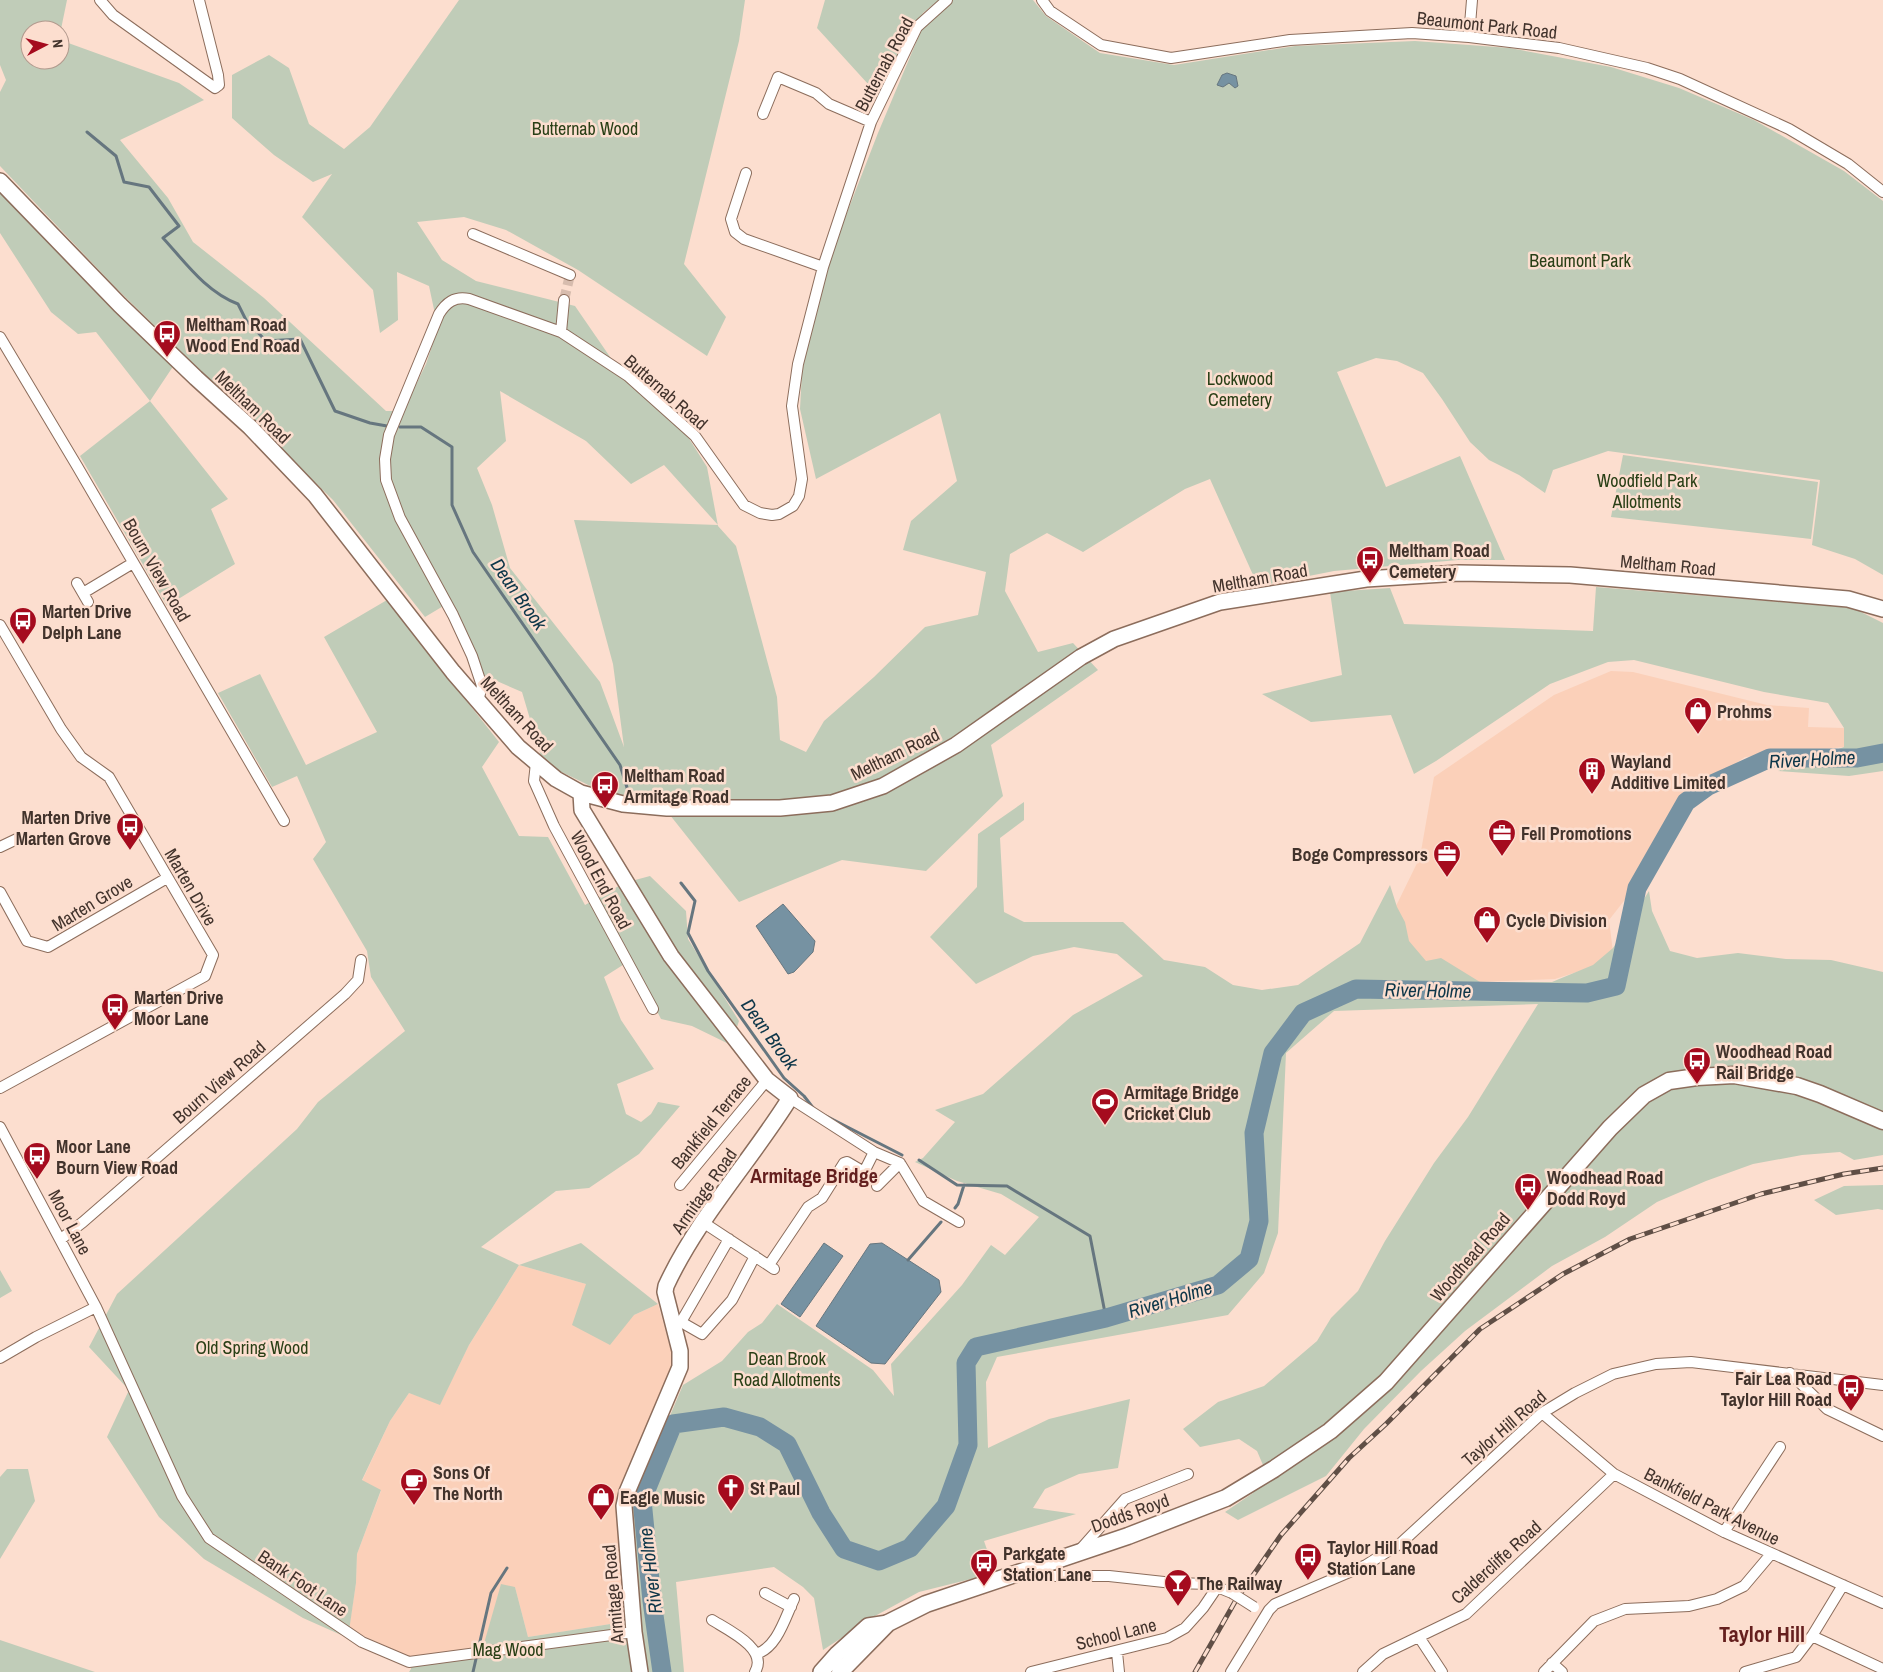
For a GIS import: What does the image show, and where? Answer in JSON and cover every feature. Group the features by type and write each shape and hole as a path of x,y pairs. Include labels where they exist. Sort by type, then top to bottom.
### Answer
{"main road":[{"name":"Meltham Road","path":"0,181 120,305 250,427 314,495 478,702 518,747 556,779 581,793 623,804 666,808 780,808 832,804 883,786 956,745 1081,657 1114,640 1220,602 1366,579 1459,573 1570,575 1848,599 1883,609"},
{"path":"581,793 582,810 670,956 766,1080 790,1098"},
{"name":"Woodhead Road","path":"1260,1478 1330,1431 1386,1382 1610,1128 1644,1095 1669,1081 1734,1075 1797,1086 1883,1121"},
{"name":"Armitage Road","path":"640,1672 634,1632 624,1506 627,1492 680,1367 676,1322 665,1292 666,1286 702,1221 770,1132 790,1098"},
{"name":"Dodds Royd","path":"1009,1576 1128,1536 1226,1498 1260,1478"},
{"path":"821,1672 837,1654 868,1626 888,1623 926,1604 1009,1576"},
{"path":"840,1672 888,1623"}],"street":[{"path":"100,0 113,15 214,92 219,85 218,75 199,0"},
{"name":"Butternab Road","path":"478,702 482,686 472,656 453,615 400,518 386,480 385,459 389,435 438,314 451,300 460,298 561,332 628,376 695,436 744,505 760,514 772,515 779,514 793,506 799,496 802,479 792,406 798,364 823,267 871,122 917,27 947,0"},
{"name":"Beaumont Park Road","path":"1042,0 1050,11 1101,45 1171,58 1290,40 1412,34 1469,36 1559,48 1647,68 1680,79 1789,129 1848,164 1883,192"},
{"path":"1469,36 1472,0"},
{"path":"763,114 778,77 816,93 829,104 871,122"},
{"path":"746,173 731,219 736,232 744,239 823,267"},
{"path":"473,234 570,275"},
{"path":"561,332 564,300"},
{"name":"Bourn View Road","path":"0,338 284,821"},
{"path":"82,593 133,563"},
{"path":"77,583 88,602"},
{"name":"Marten Drive","path":"0,625 71,743 81,757 109,778 166,878 213,955 204,976 0,1088"},
{"name":"Wood End Road","path":"536,763 534,781 554,826 652,1008"},
{"path":"0,847 21,837"},
{"name":"Marten Grove","path":"0,892 27,941 48,947 166,878"},
{"name":"Bourn View Road","path":"61,1239 345,994 358,980 361,960"},
{"name":"Bankfield Terrace","path":"680,1185 766,1080"},
{"path":"790,1098 874,1152 900,1163 923,1201 959,1222"},
{"name":"Moor Lane","path":"0,1127 96,1307"},
{"path":"702,1221 771,1267 808,1207 822,1198 844,1163 847,1162 864,1172 874,1152"},
{"path":"878,1186 900,1163"},
{"path":"729,1239 676,1322 702,1334 732,1300 756,1256"},
{"path":"0,1358 36,1337 96,1307"},
{"name":"Bank Foot Lane","path":"96,1307 182,1496 209,1538 362,1642 409,1662 634,1632"},
{"name":"Taylor Hill Road","path":"1269,1610 1282,1600 1366,1566 1401,1543 1542,1413 1575,1393 1614,1374 1656,1364 1691,1362 1883,1385"},
{"path":"1790,1373 1827,1409 1883,1436"},
{"name":"Bankfield Park Avenue","path":"1542,1413 1614,1474 1724,1532 1883,1603"},
{"path":"1724,1532 1780,1447"},
{"path":"1077,1553 1125,1499 1188,1474"},
{"name":"Caldercliffe Road","path":"1362,1672 1383,1654 1466,1614 1614,1474"},
{"path":"1544,1672 1594,1621 1625,1609 1689,1606 1717,1599 1744,1586 1771,1554"},
{"path":"1009,1576 1109,1576 1218,1586 1254,1607 1269,1610 1231,1672"},
{"path":"1745,1672 1796,1658 1812,1636 1843,1585"},
{"name":"School Lane","path":"1030,1672 1167,1638 1185,1628 1203,1608 1218,1586"},
{"path":"756,1654 766,1651 774,1641 792,1603 765,1593"},
{"path":"712,1620 749,1645 756,1654 758,1666 755,1672"},
{"path":"1812,1636 1883,1670"},
{"path":"1419,1637 1442,1672"},
{"path":"1116,1652 1119,1672"},
{"path":"1552,1663 1562,1672"}],"shaded area":[{"path":"1611,671 1633,672 1767,705 1809,708 1808,727 1844,728 1844,747 1745,757 1705,784 1675,813 1634,888 1609,920 1614,960 1555,979 1479,982 1371,955 1420,857 1434,777 1554,695"},
{"path":"519,1265 586,1284 634,1315 658,1304 674,1362 618,1507 623,1622 528,1637 515,1587 483,1647 411,1658 349,1629 356,1583 357,1554 381,1491 362,1481 390,1421 409,1393 440,1404 469,1345"}],"green space":[{"path":"0,0 67,0 63,20 20,20 20,70 70,70 70,44 179,83 204,100 120,140 168,198 193,242 264,298 386,411 403,411 426,364 438,328 429,286 397,272 398,320 380,333 373,290 302,217 332,174 313,182 274,155 232,118 232,75 269,55 289,68 309,124 344,149 370,127 459,0 745,0 739,41 684,264 726,317 707,356 578,270 506,230 464,217 417,222 442,260 476,281 575,306 617,367 661,394 707,467 718,525 718,526 736,546 777,697 780,740 806,752 824,721 874,677 925,627 978,615 986,572 903,550 911,521 957,481 940,413 816,479 800,409 802,371 829,259 878,133 923,26 953,0 1033,0 1046,16 1100,53 1174,65 1295,46 1415,41 1510,48 1611,67 1679,88 1754,120 1844,171 1883,201 1883,575 1855,559 1812,545 1820,480 1608,451 1553,470 1545,493 1519,475 1489,460 1470,442 1423,373 1397,361 1376,358 1337,372 1386,487 1460,456 1505,560 1458,560 1334,571 1258,586 1210,479 1185,489 1083,552 1047,533 1010,554 1005,591 1038,652 1073,643 1098,670 991,745 1003,796 926,871 842,860 739,902 658,800 613,797 543,763 522,692 483,675 450,602 425,617 333,500 116,288 0,166 0,92 6,80 0,65","holes":["500,391 586,441 631,484 664,465 718,525 574,520 613,664 624,747 600,682 510,568 492,505 477,468 506,441"]},
{"path":"825,0 939,0 923,13 902,49 878,100 868,84 817,28"},
{"path":"0,191 174,365 150,401 96,332 78,334 51,312 0,233"},
{"path":"150,401 228,499 211,509 235,564 167,606 80,456"},
{"name":"Woodfield Park Allotments","path":"1623,455 1818,482 1811,539 1611,517"},
{"path":"1596,587 1853,608 1883,623 1883,771 1849,776 1778,771 1844,747 1844,728 1828,703 1764,692 1634,660 1608,662 1550,684 1414,774 1391,715 1311,722 1262,694 1342,675 1330,592 1390,588 1404,624 1593,631"},
{"name":"Old Spring Wood","path":"387,600 499,742 482,767 519,836 548,837 585,905 624,883 650,876 686,911 688,939 739,1021 731,1045 692,1026 661,1019 636,970 626,963 604,977 621,1020 654,1069 617,1084 626,1114 641,1122 651,1114 658,1102 680,1106 639,1154 589,1188 556,1191 481,1247 519,1265 469,1345 440,1405 409,1393 390,1421 362,1480 381,1490 357,1554 356,1583 348,1638 303,1618 204,1559 159,1517 107,1437 129,1390 89,1347 117,1294 297,1129 318,1102 405,1031 371,977 367,951 313,859 326,842 297,776 272,787 218,693 260,674 306,765 377,732 324,637"},
{"path":"1024,802 1024,820 1000,838 1004,912 1024,922 1123,922 1164,960 1205,967 1233,985 1262,990 1298,985 1360,943 1390,885 1397,907 1405,922 1409,941 1426,961 1441,958 1480,982 1552,982 1593,965 1613,948 1649,891 1652,911 1670,951 1697,958 1738,953 1786,959 1831,960 1883,972 1883,1155 1854,1160 1840,1152 1802,1155 1753,1164 1657,1202 1605,1237 1552,1266 1465,1331 1421,1371 1364,1429 1326,1476 1238,1520 1225,1512 1253,1493 1263,1465 1257,1451 1239,1439 1200,1447 1183,1429 1218,1402 1264,1386 1317,1341 1331,1318 1358,1291 1385,1241 1434,1163 1468,1117 1538,1004 1334,1011 1286,1053 1278,1233 1264,1273 1228,1315 997,1357 986,1382 988,1448 1049,1419 1130,1399 1118,1468 1079,1474 1045,1489 1033,1508 1076,1514 984,1541 995,1573 919,1592 875,1616 823,1650 814,1598 803,1587 774,1567 676,1582 684,1672 409,1672 411,1669 411,1658 483,1647 501,1584 515,1587 528,1637 623,1622 641,1611 632,1505 683,1385 722,1361 748,1332 762,1323 777,1304 873,1370 894,1396 891,1364 962,1285 991,1245 1005,1255 1039,1217 1001,1194 957,1181 915,1162 923,1158 955,1122 935,1110 983,1094 1073,1015 1143,976 1117,954 1074,947 1033,956 976,984 930,937 977,887 978,834"},
{"path":"1883,1185 1883,1210 1878,1209 1836,1215 1814,1200 1844,1186"},
{"path":"581,1243 658,1304 634,1315 610,1345 572,1325 586,1284 519,1265"},
{"path":"0,1270 12,1291 0,1298"},
{"path":"7,1469 28,1469 35,1501 0,1559 0,1477"},
{"path":"0,1640 95,1672 0,1672"}],"water":[{"path":"1227,73 1236,76 1238,86 1235,88 1229,83 1223,87 1217,85 1222,75"},
{"path":"783,904 815,941 813,952 794,972 788,974 756,926"},
{"path":"824,1243 843,1256 800,1317 781,1304"},
{"path":"882,1243 939,1280 941,1292 885,1364 871,1363 816,1326 870,1244"}],"waterway":[{"name":"Dean Brook","path":"87,132 116,156 124,182 149,187 179,226 163,238 197,276 226,299 238,304 246,320 266,341 300,339 335,411 370,423 387,426"},
{"name":"Dean Brook","path":"400,427 421,427 452,447 452,505 473,552 620,765 629,794"},
{"name":"River Holme","path":"662,1672 652,1601 642,1500 673,1424 724,1417 760,1427 787,1444 821,1513 844,1549 879,1561 910,1548 946,1506 968,1445 966,1363 976,1347 1106,1318 1218,1285 1249,1259 1259,1221 1254,1133 1273,1053 1303,1013 1356,989 1587,993 1616,986 1637,888 1686,802 1708,786 1770,758 1857,758 1883,753"},
{"name":"Dean Brook","path":"681,883 695,901 688,933 708,971 784,1078 804,1096 814,1109"},
{"name":"Dean Brook","path":"826,1116 902,1155"},
{"name":"Dean Brook","path":"919,1160 957,1185 1007,1186 1090,1236 1106,1318"},
{"path":"955,1208 964,1185"},
{"path":"908,1260 941,1222"},
{"path":"473,1672 491,1593 507,1568"}],"tunnel":[{"path":"564,300 570,275"}],"railway":[{"path":"1195,1672 1236,1600 1281,1535 1349,1458 1386,1424 1480,1329 1563,1274 1630,1239 1761,1194 1844,1174 1883,1168"}],"place":[{"name":"Meltham Road Wood End Road","path":"167,358"},
{"name":"Meltham Road Cemetery","path":"1370,584"},
{"name":"Marten Drive Delph Lane","path":"23,645"},
{"name":"Prohms","path":"1698,735"},
{"name":"Wayland Additive Limited","path":"1592,795"},
{"name":"Meltham Road Armitage Road","path":"605,809"},
{"name":"Marten Drive Marten Grove","path":"130,851"},
{"name":"Fell Promotions","path":"1502,857"},
{"name":"Boge Compressors","path":"1447,878"},
{"name":"Cycle Division","path":"1487,944"},
{"name":"Marten Drive Moor Lane","path":"115,1031"},
{"name":"Woodhead Road Rail Bridge","path":"1697,1085"},
{"name":"Armitage Bridge Cricket Club","path":"1105,1126"},
{"name":"Moor Lane Bourn View Road","path":"37,1180"},
{"name":"Woodhead Road Dodd Royd","path":"1528,1211"},
{"name":"Fair Lea Road Taylor Hill Road","path":"1851,1412"},
{"name":"Sons Of The North","path":"414,1506"},
{"name":"St Paul","path":"731,1512"},
{"name":"Eagle Music","path":"601,1521"},
{"name":"Taylor Hill Road Station Lane","path":"1308,1581"},
{"name":"Parkgate Station Lane","path":"984,1587"},
{"name":"The Railway","path":"1178,1607"}],"district":[{"name":"Armitage Bridge","path":"814,1175"},
{"name":"Taylor Hill","path":"1762,1634"}],"park label":[{"name":"Butternab Wood","path":"585,128"},
{"name":"Beaumont Park","path":"1580,260"},
{"name":"Lockwood Cemetery","path":"1240,388"},
{"name":"Dean Brook Road Allotments","path":"787,1368"},
{"name":"Mag Wood","path":"508,1649"}]}
